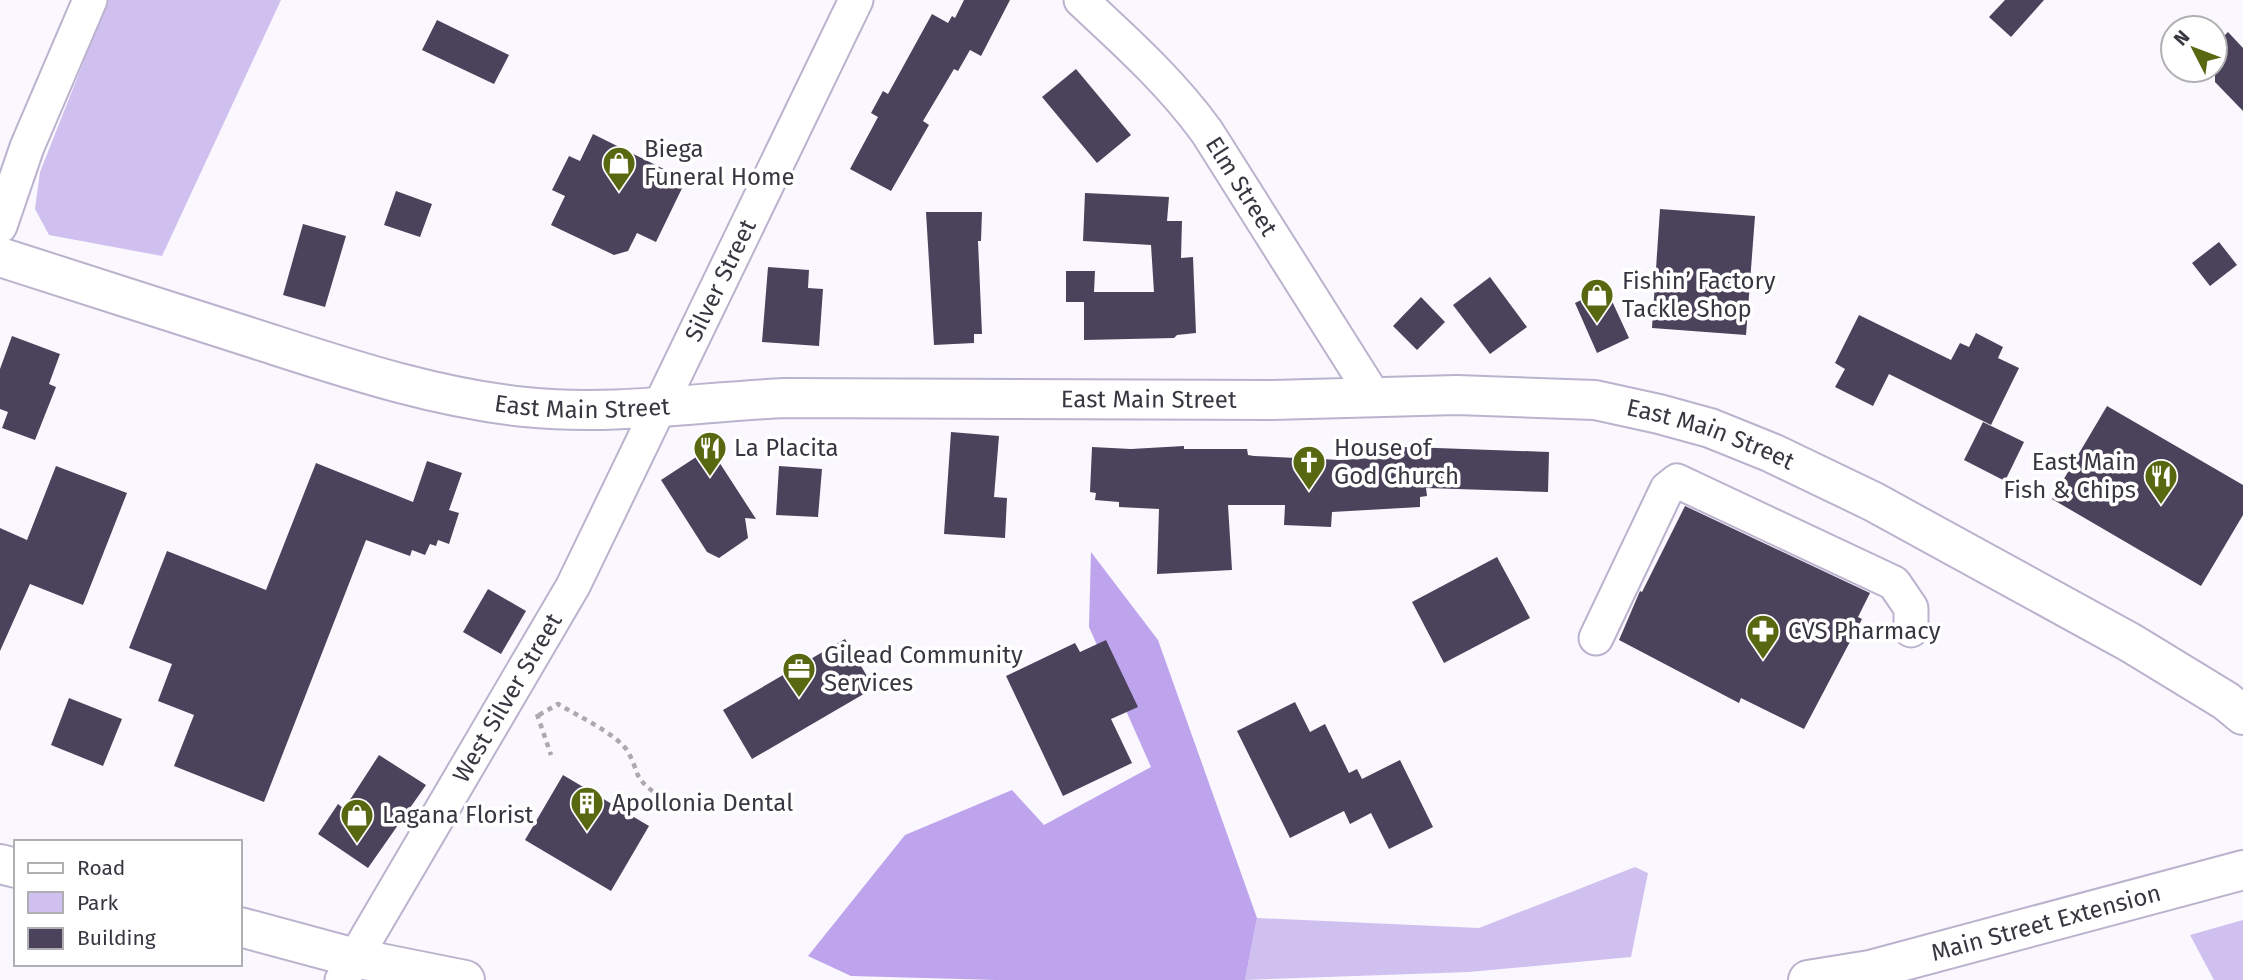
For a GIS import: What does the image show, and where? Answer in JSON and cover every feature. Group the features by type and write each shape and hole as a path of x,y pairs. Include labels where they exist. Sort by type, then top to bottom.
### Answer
{"main road":[{"name":"East Main Street","path":"0,257 402,384 524,407 590,411 660,410 727,401 785,398 1272,400 1373,395 1595,400 1710,428 1863,497 2142,649 2226,701 2243,715"},
{"name":"Main Street Extension","path":"1808,980 1870,970 2243,870"},
{"path":"242,928 348,969 465,980"}],"street":[{"path":"0,226 36,123 90,0"},
{"name":"Silver Street","path":"660,410 856,0"},
{"name":"Elm Street","path":"1080,0 1154,67 1207,132 1373,395"},
{"name":"West Silver Street","path":"348,969 546,633 660,410"},
{"path":"1597,638 1667,489 1677,481 1894,583 1911,608 1912,630"}],"path":[{"path":"540,715 558,704 620,743 628,752 636,778 655,793"},
{"path":"527,709 540,715 551,755"}],"green space":[{"path":"108,0 281,0 162,256 49,235 35,209 40,172"},
{"path":"1635,867 1648,873 1631,957 1469,972 1245,980 1257,918 1479,928"},
{"path":"2243,920 2243,980 2214,980 2190,935"}],"shaded area":[{"path":"1091,552 1158,640 1257,918 1245,980 996,980 851,976 808,956 905,835 1012,790 1044,825 1151,767 1089,627"}],"building":[{"path":"964,0 1010,0 981,56 970,50 958,71 954,69 923,121 929,125 891,191 850,169 878,117 871,113 883,91 888,94 932,14 948,23 952,16 955,18"},
{"path":"2005,0 2044,0 2011,37 1989,17"},
{"path":"437,20 509,55 494,84 422,50"},
{"path":"2229,33 2243,48 2243,111 2217,84 2229,84"},
{"path":"1076,69 1131,135 1097,163 1042,97"},
{"name":"Biega Funeral Home","path":"593,134 686,180 656,242 637,233 628,251 614,255 551,225 565,196 552,190 569,156 580,161"},
{"path":"396,191 432,204 420,237 384,225"},
{"path":"1085,193 1169,197 1167,221 1182,221 1181,258 1193,257 1196,333 1177,335 1174,338 1084,340 1084,302 1066,302 1066,271 1095,271 1094,292 1154,292 1151,245 1083,241"},
{"path":"1660,209 1755,216 1746,335 1652,328"},
{"path":"926,212 982,212 981,241 978,241 982,334 974,334 974,343 934,345"},
{"path":"303,224 346,236 325,307 283,295"},
{"path":"2219,242 2237,265 2210,286 2192,263"},
{"path":"768,267 809,270 808,288 823,289 819,346 762,342"},
{"path":"1490,277 1527,327 1490,354 1453,305"},
{"path":"1606,288 1629,338 1597,353 1575,303"},
{"path":"1421,297 1445,322 1417,350 1393,326"},
{"path":"1859,315 1951,360 1960,343 1969,347 1976,333 2003,347 1998,358 2019,368 1991,425 1889,374 1873,406 1835,387 1845,369 1835,363"},
{"path":"12,336 60,354 49,384 56,387 35,440 2,428 8,412 0,409 0,369"},
{"path":"2107,406 2243,485 2243,515 2201,586 2052,499"},
{"path":"1983,422 2024,442 2005,481 1964,460"},
{"path":"951,432 999,436 994,497 1007,498 1005,538 944,534"},
{"path":"1184,446 1184,449 1247,449 1248,455 1254,456 1341,460 1373,458 1372,449 1409,447 1549,452 1548,492 1426,488 1427,496 1420,497 1420,507 1332,512 1331,527 1284,525 1285,505 1228,505 1232,570 1157,574 1159,509 1119,507 1119,502 1095,500 1096,493 1090,492 1092,447 1131,449"},
{"path":"710,448 756,519 745,518 748,538 719,558 707,552 661,480"},
{"path":"427,461 462,473 449,510 459,513 449,544 438,540 436,546 430,544 425,555 412,550 410,556 366,540 264,802 174,766 194,715 158,701 172,664 129,648 167,551 266,590 316,463 413,502"},
{"path":"56,466 127,493 83,605 30,584 0,651 0,528 27,540"},
{"path":"779,466 822,469 818,517 776,515"},
{"name":"CVS Pharmacy","path":"1685,506 1870,593 1858,617 1862,619 1804,729 1741,698 1739,703 1619,640 1640,591 1642,592"},
{"path":"1497,557 1530,618 1444,663 1412,602"},
{"path":"488,589 526,611 501,654 463,632"},
{"name":"Gilead Community Services","path":"845,639 874,688 752,759 723,710"},
{"path":"1106,640 1138,707 1111,719 1132,763 1063,796 1006,676 1075,643 1080,652"},
{"path":"69,698 122,719 103,766 51,745"},
{"path":"1295,702 1310,732 1325,724 1349,773 1357,769 1362,779 1400,760 1433,827 1389,849 1371,813 1350,824 1344,811 1290,838 1237,731"},
{"path":"379,755 426,785 368,868 318,834 338,804 344,809"},
{"name":"Apollonia Dental","path":"563,775 649,826 611,891 525,840"}],"place":[{"name":"Biega Funeral Home","path":"619,193"},
{"name":"Fishin’ Factory Tackle Shop","path":"1597,325"},
{"name":"La Placita","path":"710,478"},
{"name":"House of God Church","path":"1309,492"},
{"name":"East Main Fish & Chips","path":"2161,506"},
{"name":"CVS Pharmacy","path":"1763,661"},
{"name":"Gilead Community Services","path":"799,699"},
{"name":"Apollonia Dental","path":"587,833"},
{"name":"Lagana Florist","path":"357,845"}]}
